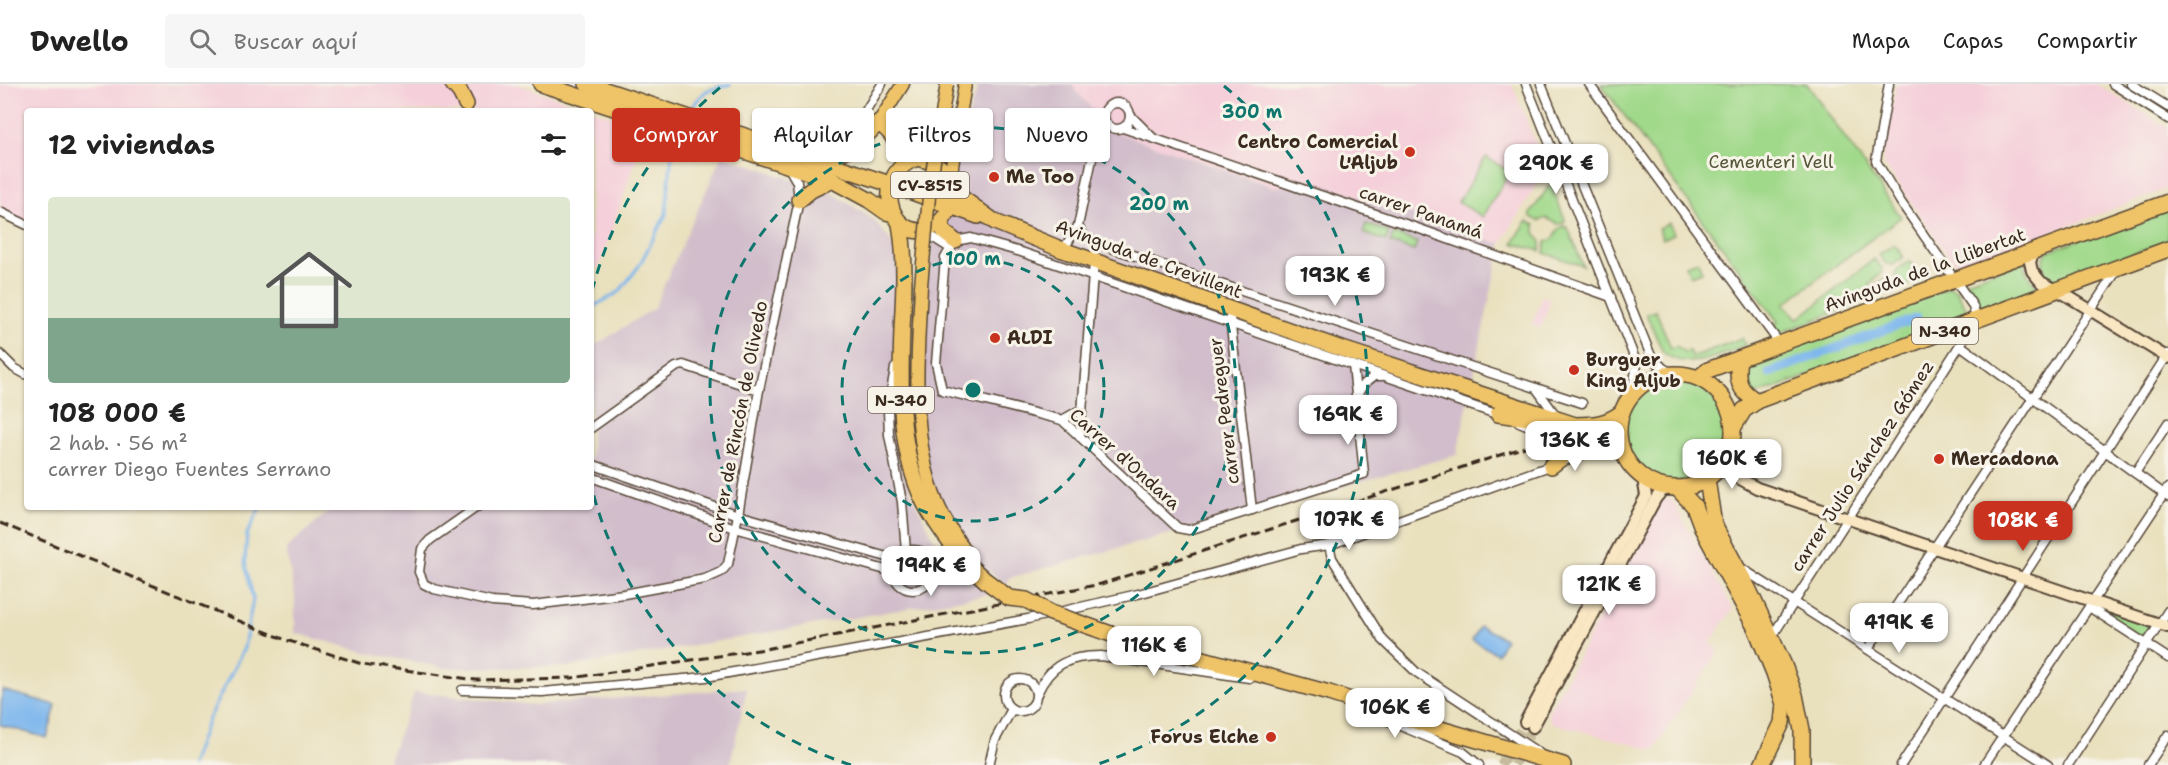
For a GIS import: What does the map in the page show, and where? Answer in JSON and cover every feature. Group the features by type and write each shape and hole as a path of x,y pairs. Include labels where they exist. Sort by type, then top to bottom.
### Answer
{"highway":[{"path":"453,84 466,104"},
{"path":"528,84 554,92 565,92"},
{"path":"542,84 628,108"},
{"path":"587,84 637,101 647,108"},
{"path":"874,128 879,122 886,129"},
{"path":"740,144 788,166 832,180 869,200 913,230 922,231 940,223 950,206 951,184"},
{"path":"822,162 995,222"},
{"path":"897,219 890,184 893,175 906,162"},
{"name":"Avinguda de Crevillent","path":"932,162 939,166 969,204 995,222 1063,250 1230,316 1342,349 1557,420 1575,425 1595,425"},
{"path":"799,200 811,190 832,180"},
{"name":"Avinguda de la Llibertat","path":"1698,378 1708,370 2168,202"},
{"name":"N-340","path":"897,219 905,265 901,398 903,434 909,462 925,503 944,535 1009,598 1026,600 1051,613 1132,641 1270,676 1557,763"},
{"path":"940,223 953,245"},
{"name":"N-340","path":"1733,428 1744,410 1758,401 2117,270 2168,249"},
{"path":"1739,359 1738,381 1741,389 1758,401"},
{"path":"1672,373 1658,376 1632,393 1621,413 1618,437 1624,456 1643,478 1656,485 1674,488 1694,506 1703,530 1756,629 1784,704 1782,723 1762,765"},
{"name":"N-340","path":"1672,373 1698,378 1718,391 1726,402 1733,428 1733,440 1720,468 1694,486 1674,488"},
{"path":"1551,466 1595,425 1606,423 1621,413"},
{"path":"1498,414 1528,419 1557,420"},
{"path":"1707,479 1714,525 1771,638 1795,695 1802,730 1802,765"}],"main road":[{"path":"879,122 903,84"},
{"name":"CV-8515","path":"947,84 930,185 921,286 918,413 922,452 931,488 964,556"},
{"name":"CV-8515","path":"951,184 965,84"},
{"path":"2034,251 2030,262 2032,271 2041,282 2058,290 2167,357"},
{"path":"1720,468 1757,488 2022,578 2091,604 2164,625"},
{"path":"1643,478 1646,496 1529,724 1656,498 1661,492 1674,488"}],"street":[{"path":"597,84 637,101"},
{"path":"879,122 874,118 868,106 882,84"},
{"path":"1527,84 1637,364 1632,393"},
{"path":"1541,84 1651,356 1672,373"},
{"path":"1589,84 1780,344"},
{"path":"1889,84 1876,161 1900,201 1973,306 1976,320"},
{"path":"2112,84 2168,119"},
{"path":"2132,84 2168,107"},
{"path":"1108,108 1114,103 1119,103 1127,107 1130,115 1129,123 1123,128 1110,126"},
{"name":"carrer Panamá","path":"1130,115 1152,137"},
{"name":"carrer Panamá","path":"1123,128 1611,297"},
{"path":"1063,250 1078,226 1092,162"},
{"name":"Carrer de Rincón de Olivedo","path":"473,510 430,540 422,549 419,572 424,584 434,589 492,602 533,605 624,594 705,579 721,572 728,564 759,390 799,200 797,182 788,166"},
{"path":"0,212 24,224"},
{"name":"Avinguda de Crevillent","path":"1078,226 1084,236 1099,244 1582,403"},
{"path":"922,231 953,245"},
{"name":"Avinguda de Crevillent","path":"953,245 971,238 1021,252 1093,278 1230,316 1385,377 1498,414 1557,437 1572,446 1589,452 1602,449 1624,456"},
{"name":"Carrer d'Ondara","path":"953,245 945,258 936,363 942,390 1062,420 1178,528 1189,530 1364,474 1356,397"},
{"path":"1080,437 1094,261"},
{"path":"1868,649 2117,270"},
{"path":"1611,297 1624,290"},
{"name":"carrer Pedreguer","path":"1230,316 1252,510"},
{"name":"carrer Julio Sánchez Gómez","path":"1771,638 1976,320"},
{"path":"902,329 888,410 889,435 902,501 906,551"},
{"path":"1960,345 2135,473 2167,493 1984,765"},
{"path":"1342,349 1351,364 1356,397"},
{"path":"0,354 14,368 24,373"},
{"path":"1901,765 2167,357"},
{"path":"594,426 676,367 683,365 759,390"},
{"path":"1356,397 1363,385 1374,376 1385,377"},
{"path":"1536,388 1557,420"},
{"path":"1062,420 1082,409"},
{"path":"2135,473 2168,423"},
{"path":"1551,466 1558,450 1557,437"},
{"path":"462,690 542,692 706,677 1028,620 1138,594 1300,549 1329,544 1589,452"},
{"path":"594,465 738,515 897,558"},
{"path":"594,478 735,528 893,572"},
{"path":"1329,544 1332,558 1383,640 1416,672 1557,763"},
{"path":"915,550 924,554 931,563 932,576 927,584 913,590 898,583 893,572 897,558 906,551 915,550"},
{"path":"1732,558 1794,603 2049,765"},
{"path":"2091,604 2168,658"},
{"path":"2068,765 2147,644 2164,625 2168,611"},
{"path":"1037,694 1032,684 1023,679 1011,682 1004,691 1005,702 1012,709 1019,712 1029,709 1034,705 1043,680 1052,670 1065,662 1084,656 1101,656 1243,677 1270,676"},
{"path":"1329,693 1350,705 1463,752 1479,765"},
{"path":"989,765 995,740 1012,709"},
{"path":"2148,765 2168,735"}],"shaded area":[{"path":"0,84 516,84 587,108 24,108 24,226 0,214"},
{"path":"979,84 1073,84 1075,91 1092,108 1005,108 1005,162 1110,162 1110,130 1273,187 1323,185 1501,244 1457,455 1009,578 1007,585 968,552 944,520 924,459 921,366 926,292 938,208 953,162 993,162 993,108 971,108"},
{"name":"Centro Comercial L'Aljub","path":"1073,84 1512,84 1546,169 1501,244 1323,185 1273,187 1110,130 1110,108 1092,108 1075,91"},
{"path":"1896,84 2097,84 2168,128 2168,188 1974,262 1961,263 1951,260 1882,161"},
{"path":"594,110 612,116 612,162 635,162 599,267 594,270"},
{"path":"740,161 834,194 874,220 892,243 899,265 892,415 898,455 913,498 933,537 964,571 991,594 569,667 444,668 365,652 295,633 295,596 286,549 330,510 594,510 594,346 654,308 719,162"},
{"path":"1542,296 1551,299 1541,328 1532,325"},
{"path":"1663,499 1671,499 1733,609 1710,643 1719,650 1654,750 1552,723 1548,713"},
{"path":"747,688 730,765 387,765 415,692 535,705"}],"green space":[{"name":"Cementeri Vell","path":"1601,84 1807,84 1901,217 1784,304 1798,319 1874,259 1882,268 1881,274 1869,284 1872,287 1884,279 1891,280 1898,289 1777,334 1772,327 1778,322"},
{"path":"1486,157 1510,172 1483,217 1458,202"},
{"path":"1549,186 1552,187 1565,220 1564,223 1558,224 1546,218 1539,221 1531,217 1530,214"},
{"path":"2168,207 2168,241 2058,282 2048,278 2043,264 2048,251"},
{"path":"1527,221 1535,225 1535,233 1541,242 1540,251 1513,243"},
{"path":"1669,223 1674,234 1663,239 1658,228"},
{"path":"1366,224 1389,232 1386,241 1363,233"},
{"path":"1563,226 1568,228 1583,266 1544,253 1546,242 1553,239"},
{"path":"1394,234 1417,242 1414,251 1390,243"},
{"path":"1894,244 1904,257 1893,265 1886,264 1879,255"},
{"path":"1698,261 1702,272 1690,276 1686,265"},
{"path":"1909,261 1923,278 1903,287 1895,276 1897,270"},
{"path":"2024,261 2029,277 2041,289 1982,309 1965,286 1966,281"},
{"path":"1949,287 1956,290 1968,311 1965,318 1756,395 1749,394 1741,372 1747,365"},
{"path":"1656,311 1671,348 1677,346 1684,352 1689,351 1692,357 1742,338 1745,345 1693,362 1672,358 1663,352 1646,314"},
{"path":"1675,381 1703,389 1717,403 1725,431 1717,459 1703,473 1675,481 1647,473 1633,459 1625,431 1633,403 1647,389"},
{"path":"2094,606 2157,625 2146,641"}],"water":[{"path":"1480,626 1505,639 1497,654 1472,640"},
{"path":"2,690 56,705 47,738 0,725"}],"waterway":[{"path":"694,104 706,91 730,84"},
{"path":"594,306 619,292 639,266 666,214 671,162"},
{"path":"1769,373 1917,318"},
{"path":"191,765 208,719 244,648 253,599 245,561 247,534 259,510"}],"tunnel":[{"path":"1501,765 1525,722"},
{"path":"1514,765 1533,727"}],"railway":[{"path":"0,523 286,640 362,664 476,680 572,678 765,649 1101,584 1528,446"}],"place":[{"name":"Centro Comercial L'Aljub","path":"1410,152"},
{"name":"Me Too","path":"994,177"},
{"name":"ALDI","path":"995,338"},
{"name":"Burguer King Aljub","path":"1574,370"},
{"name":"Mercadona","path":"1939,459"},
{"name":"Forus Elche","path":"1271,737"}]}
